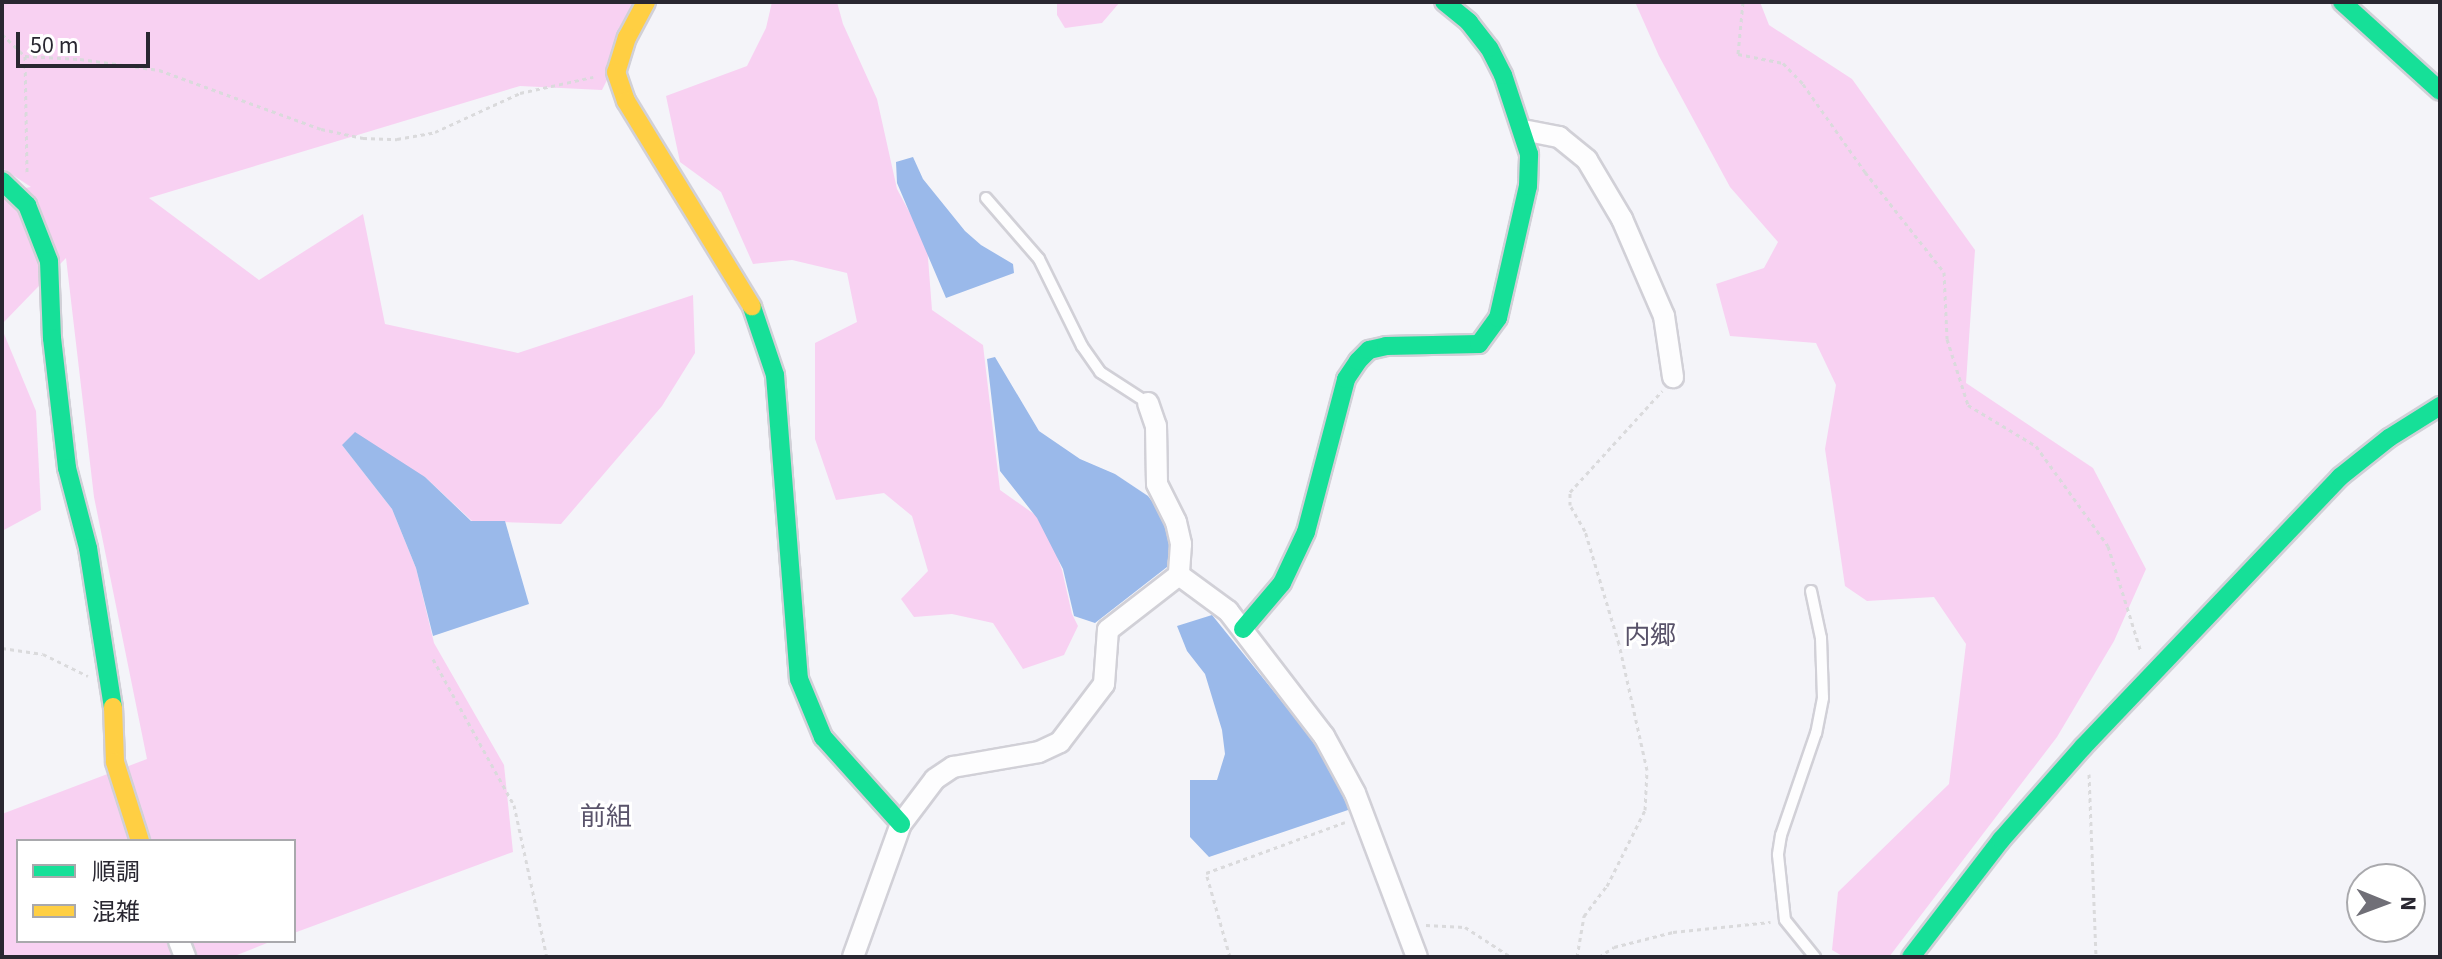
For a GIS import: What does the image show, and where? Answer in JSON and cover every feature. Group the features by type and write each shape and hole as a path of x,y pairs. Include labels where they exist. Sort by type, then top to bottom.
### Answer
{"street":[{"path":"646,2 627,37 616,72 626,101 734,273 757,316 775,375 799,679 823,737 901,824"},
{"path":"1243,629 1282,583 1306,532 1346,379 1358,361 1369,350 1386,346 1466,347 1479,344 1489,335 1498,318 1528,186 1529,154 1523,130 1489,48 1469,22 1444,2"},
{"path":"2342,2 2440,91"},
{"path":"1523,130 1559,137 1587,160 1622,219 1664,316 1673,377"},
{"path":"2,181 27,205 49,261 52,338 67,468 88,548 112,688 115,762 139,839"},
{"path":"853,957 901,824 935,779 953,767 1039,752 1060,742 1104,684 1108,630 1179,575 1181,544 1176,522 1157,484 1156,426 1148,403"},
{"path":"1911,957 2001,840 2083,747 2340,477 2389,438 2440,406"},
{"path":"1179,575 1228,611 1324,736 1363,816 1417,957"}],"lane":[{"path":"986,198 1039,259 1082,346 1100,372 1148,403"},
{"path":"1811,591 1821,638 1823,698 1816,733 1781,835 1778,855 1785,920 1815,957"}],"path":[{"path":"1743,2 1738,54 1783,63 1803,84 1865,172 1944,272 1947,339 1968,405 2036,446 2108,546 2149,680"},
{"path":"2,34 25,56 80,59 159,70 321,129 363,138 397,139 435,132 520,93 616,72"},
{"path":"25,56 27,205"},
{"path":"1577,957 1584,916 1607,886 1645,810 1647,770 1619,644 1585,531 1570,505 1570,492 1673,377"},
{"path":"2,648 43,654 112,688"},
{"path":"433,659 514,805 547,957"},
{"path":"2083,747 2090,777 2096,957"},
{"path":"1230,957 1206,873 1363,816"},
{"path":"1599,957 1614,947 1673,932 1785,920"},
{"path":"1406,926 1465,927 1511,957"}],"shaded area":[{"path":"2,2 646,2 602,90 520,86 149,198 259,280 363,214 385,324 518,353 693,295 695,353 662,406 561,524 472,521 425,477 342,445 392,509 416,568 434,643 504,765 513,852 296,932 296,839 16,839 16,943 267,943 232,957 2,957 2,814 147,759 94,497 66,258 2,324 2,192 31,187 2,168"},
{"path":"772,2 837,2 843,24 877,99 897,189 927,245 932,310 983,345 1000,490 1044,521 1062,570 1072,614 1078,626 1064,655 1023,669 993,623 952,614 914,617 901,599 928,571 912,516 884,493 836,500 815,439 815,343 857,322 847,273 792,260 753,264 721,192 680,162 666,96 747,66 766,28"},
{"path":"1057,2 1120,2 1102,23 1065,28 1057,15"},
{"path":"1635,2 1760,2 1769,25 1852,79 1975,250 1966,383 2093,468 2146,569 2114,641 2057,737 1889,957 1844,957 1832,950 1838,892 1949,784 1966,644 1934,597 1867,601 1845,586 1825,449 1836,385 1816,343 1730,336 1716,284 1764,268 1778,242 1730,187 1659,56"},
{"path":"2,329 36,411 41,510 2,531"}],"water":[{"path":"913,157 923,179 965,231 981,245 1013,264 1014,273 946,298 897,183 896,162"},
{"path":"995,357 1039,431 1080,459 1115,474 1148,496 1167,521 1171,535 1167,567 1095,623 1074,616 1063,569 1037,518 1000,471 987,359"},
{"path":"355,432 425,477 471,521 505,521 529,604 433,636 416,568 392,509 342,445"},
{"path":"1212,615 1321,750 1351,809 1209,857 1190,837 1190,780 1217,780 1225,754 1222,730 1205,674 1187,651 1177,626"}],"traffic: fast":[{"path":"1243,629 1282,583 1306,532 1346,379 1358,361 1369,350 1386,346 1479,344 1498,318 1528,186 1529,154 1503,75 1489,48 1469,22 1444,2"},
{"path":"2342,2 2440,91"},
{"path":"2,181 27,205 49,261 52,338 67,468 88,548 113,707"},
{"path":"752,307 775,375 799,679 823,737 901,824"},
{"path":"1911,957 2001,840 2083,747 2340,477 2389,438 2440,406"}],"traffic: slow":[{"path":"646,2 627,37 616,72 626,101 752,307"},
{"path":"113,707 115,762 139,839"}],"district":[{"name":"内郷","path":"1650,636"},
{"name":"前組","path":"606,817"}]}
